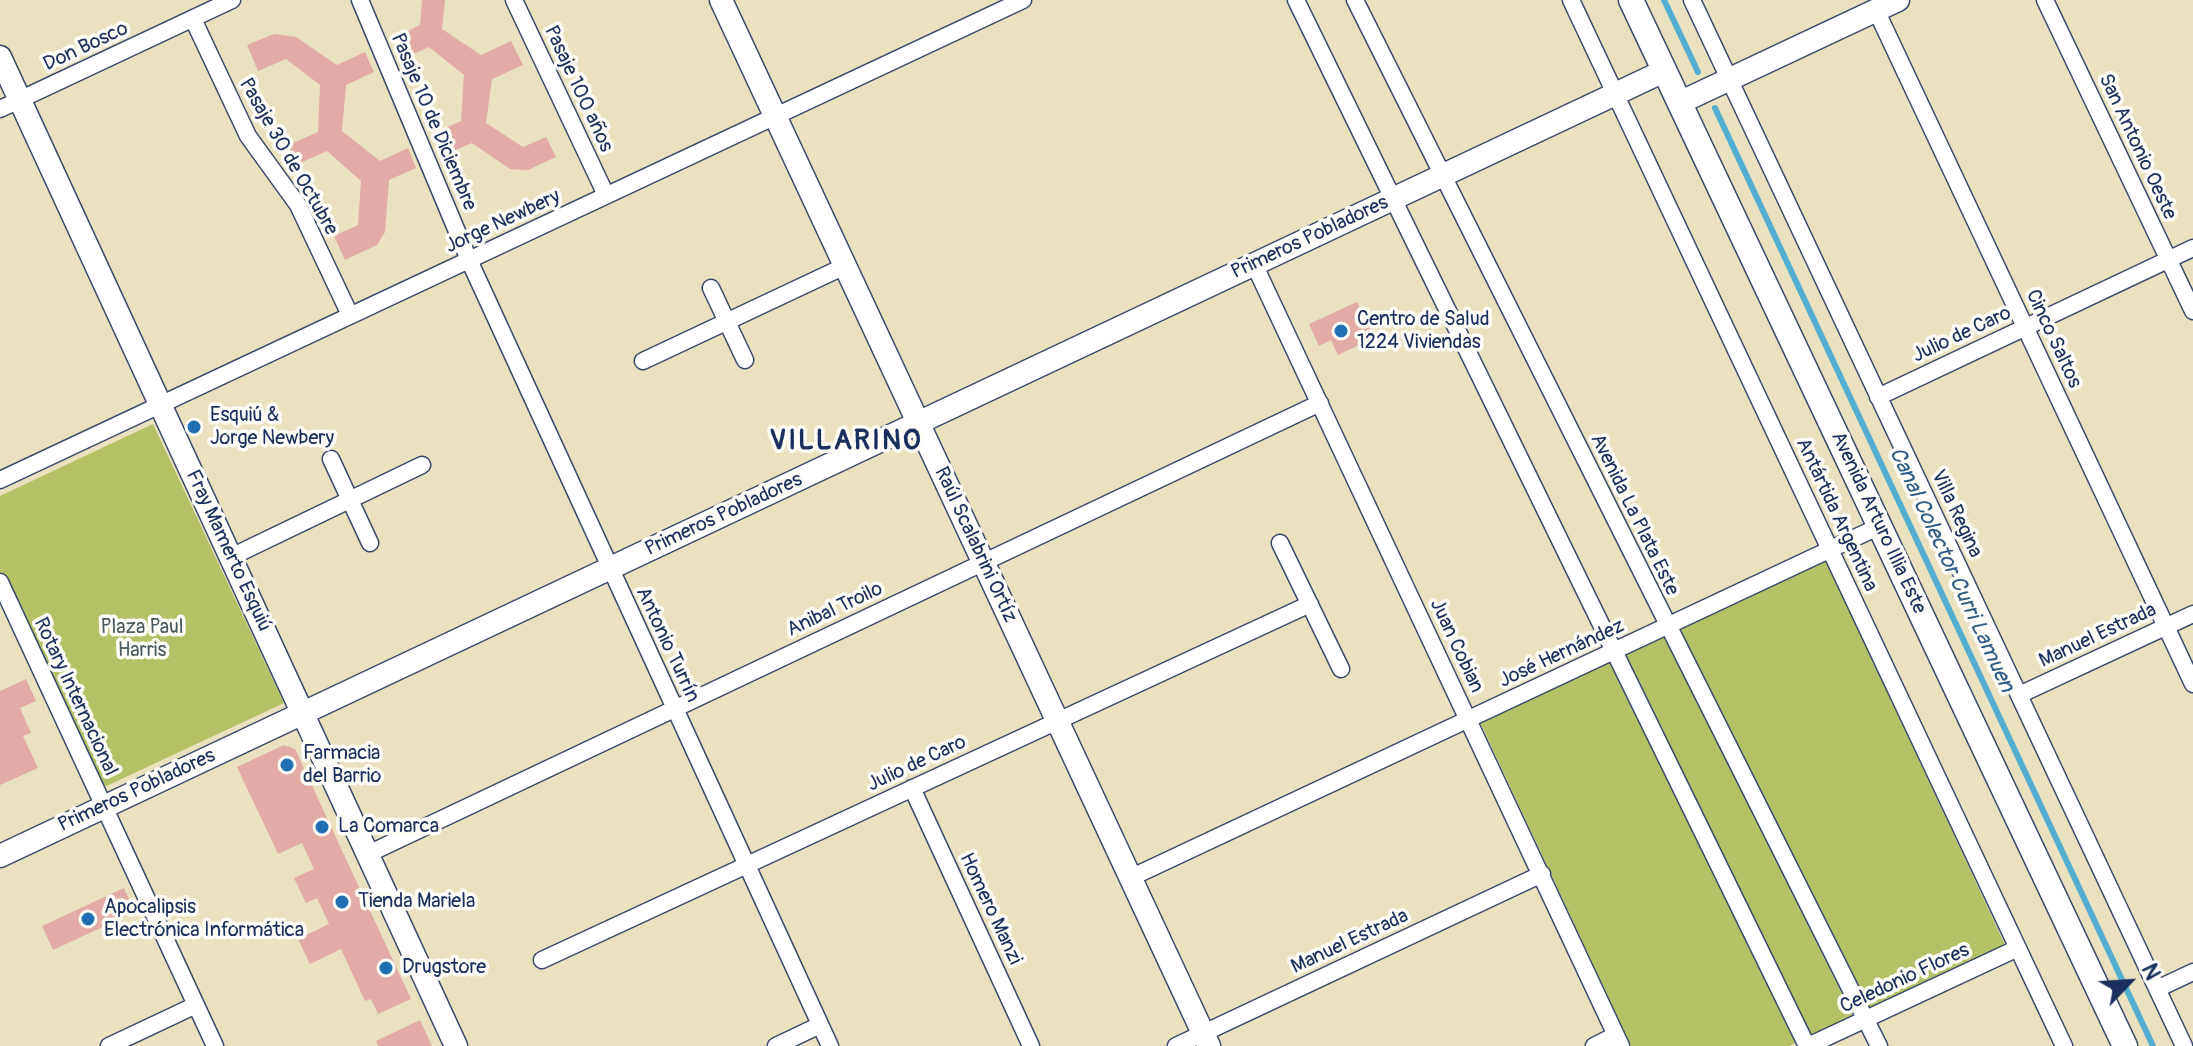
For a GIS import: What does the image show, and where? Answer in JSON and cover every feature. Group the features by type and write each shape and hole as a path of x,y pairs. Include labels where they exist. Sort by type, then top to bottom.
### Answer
{"main road":[{"name":"Avenida Arturo Illia Este","path":"1631,0 2125,1046"}],"street":[{"name":"Don Bosco","path":"10,105 232,0"},
{"name":"Pasaje 10 de Diciembre","path":"360,0 469,260"},
{"name":"Pasaje 100 años","path":"514,0 606,195"},
{"name":"Raúl Scalabrini Ortíz","path":"721,0 1206,1040"},
{"name":"Jorge Newbery","path":"0,480 1023,0"},
{"path":"1296,0 1807,1046"},
{"name":"Avenida La Plata Este","path":"1355,0 1879,1046"},
{"name":"Antártida Argentina","path":"1571,0 2064,1046"},
{"name":"Villa Regina","path":"1692,0 2184,1046"},
{"path":"1679,103 1898,0"},
{"name":"San Antonio Oeste","path":"2045,0 2193,311"},
{"name":"Cinco Saltos","path":"1876,10 2193,684"},
{"name":"Pasaje 30 de Octubre","path":"193,19 248,136 298,205 350,315"},
{"name":"Fray Mamerto Esquiú","path":"0,57 10,105 160,404 456,1046"},
{"name":"Primeros Pobladores","path":"0,856 1664,71"},
{"name":"Julio de Caro","path":"1878,397 2193,248"},
{"name":"Antonio Turrín","path":"469,260 830,1046"},
{"name":"Juan Cobian","path":"1254,264 1619,1041"},
{"path":"643,361 845,266"},
{"path":"711,288 745,360"},
{"name":"Anibal Troilo","path":"368,854 1320,403"},
{"path":"331,459 370,543"},
{"path":"231,557 422,465"},
{"name":"José Hernández","path":"1130,878 1880,526"},
{"path":"1280,543 1341,669"},
{"name":"Rotary Internacional","path":"0,582 215,1046"},
{"name":"Julio de Caro","path":"542,960 1310,604"},
{"name":"Manuel Estrada","path":"2019,695 2193,614"},
{"name":"Homero Manzi","path":"912,788 1031,1046"},
{"name":"Manuel Estrada","path":"1176,1046 1206,1040 1542,874"},
{"name":"Celedonio Flores","path":"1807,1046 2018,948"},
{"path":"2157,989 2193,972"},
{"path":"109,1046 196,1005"},
{"path":"776,1046 820,1025"},
{"path":"1594,1046 1619,1041"}],"green space":[{"name":"Plaza Paul Harris","path":"153,424 284,703 100,789 0,575 0,496"},
{"path":"1826,561 2005,945 1789,1046 1631,1046 1480,722"}],"building":[{"path":"422,0 445,0 442,29 481,55 511,41 523,65 492,79 486,123 523,147 546,137 556,157 528,170 510,169 472,143 446,154 436,132 461,121 464,75 429,47 403,59 393,38 420,25"},
{"path":"274,34 296,37 337,65 365,52 374,72 346,85 342,131 380,161 408,148 416,168 389,180 385,232 377,245 345,260 334,236 358,225 361,181 327,151 293,166 284,147 318,132 320,85 286,59 258,71 247,45"},
{"name":"Centro de Salud 1224 Viviendas","path":"1357,302 1374,338 1338,355 1331,340 1319,346 1309,324"},
{"path":"26,679 36,701 20,708 31,733 23,736 38,768 0,785 0,691"},
{"path":"284,745 295,749 411,999 378,1014 371,999 365,1001 341,949 310,964 298,939 329,924 317,898 306,903 294,878 314,869 302,843 278,854 237,767"},
{"name":"Apocalipsis Electrónica Informática","path":"124,888 135,912 53,950 42,926"},
{"path":"420,1020 432,1046 378,1046 376,1041"}],"waterway":[{"name":"Canal Colector Curri Lamuen","path":"1664,0 1698,72"},
{"name":"Canal Colector Curri Lamuen","path":"1715,108 2153,1046"}],"place":[{"name":"Centro de Salud 1224 Viviendas","path":"1341,331"},
{"name":"Esquiú & Jorge Newbery","path":"194,427"},
{"name":"Farmacia del Barrio","path":"287,765"},
{"name":"La Comarca","path":"322,827"},
{"name":"Tienda Mariela","path":"342,902"},
{"name":"Apocalipsis Electrónica Informática","path":"88,919"},
{"name":"Drugstore","path":"386,968"}],"district":[{"name":"VILLARINO","path":"846,442"}]}
